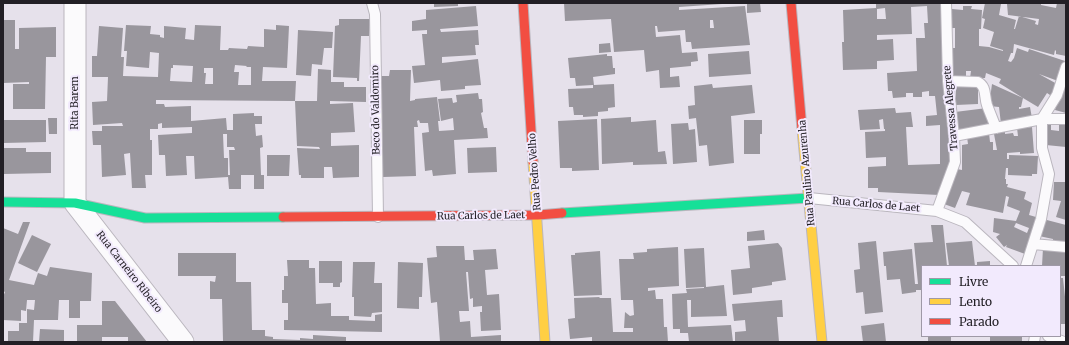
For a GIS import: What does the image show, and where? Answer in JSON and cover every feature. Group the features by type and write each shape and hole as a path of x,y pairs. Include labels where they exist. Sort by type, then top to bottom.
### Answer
{"street":[{"name":"Rita Barem","path":"75,3 75,203"},
{"name":"Rua Pedro Velho","path":"523,3 538,215 545,342"},
{"name":"Rua Paulino Azurenha","path":"791,3 822,342"},
{"name":"Rua Carlos de Laet","path":"3,202 75,203 145,218 378,217 538,215 809,198"},
{"name":"Rua Carneiro Ribeiro","path":"75,203 183,342"}],"lane":[{"name":"Beco do Valdomiro","path":"372,3 376,14 378,217"},
{"name":"Travessa Alegrete","path":"937,211 955,162 954,136 948,81 946,3"},
{"path":"1026,265 1041,219 1049,174 1042,148 1042,119 1057,95 1066,67"},
{"path":"948,81 978,82 982,84 985,91 987,104 996,128"},
{"path":"954,136 1042,119 1066,119"},
{"name":"Rua Carlos de Laet","path":"809,198 937,211 965,222 1012,265"},
{"path":"1033,244 1066,247"},
{"path":"1051,337 1064,342"}],"building":[{"path":"434,3 458,3 458,6 434,7"},
{"path":"564,3 722,3 679,7 679,10 745,6 750,45 692,49 691,42 686,42 685,30 658,32 657,26 655,26 656,37 680,35 682,53 697,52 698,61 691,62 691,66 670,68 670,77 679,76 680,87 660,88 659,70 646,72 644,50 614,52 611,19 565,21","holes":["710,20 713,20 714,28 710,28"]},
{"path":"747,3 760,3 761,12 747,13"},
{"path":"876,3 941,3 950,124 950,163 939,195 878,192 878,188 868,188 868,167 886,166 886,157 866,158 865,132 885,131 885,129 883,119 879,120 880,129 860,130 858,110 895,108 896,113 911,112 913,127 906,127 908,165 940,164 940,125 926,126 926,116 937,115 935,96 929,96 929,91 922,92 922,97 913,97 913,93 906,93 906,97 893,98 892,91 888,91 887,73 917,71 916,38 925,38 924,23 928,23 927,6 911,7 912,34 877,35 877,40 893,39 894,60 877,61 877,69 843,70 843,10 876,8","holes":["885,8 886,19 877,19 877,9"]},
{"path":"985,3 1001,4 999,15 1016,20 1015,29 1019,16 1008,15 1007,4 1041,3 1041,5 1056,8 1057,3 1066,3 1066,56 1056,54 1055,50 1054,55 1014,44 1013,53 1011,53 1008,61 1011,62 1014,58 1017,48 1028,52 1029,49 1065,61 1058,81 1039,74 1057,84 1053,97 1047,93 1038,107 999,83 1001,79 986,73 985,78 970,78 971,71 966,71 966,78 951,78 951,48 955,48 955,28 951,28 952,9 963,10 963,6 972,6 971,9 982,10 981,29 979,29 979,46 1003,51 990,46 994,32 983,28 985,19 982,18","holes":["1022,17 1039,19 1038,25 1035,24 1036,21"]},
{"path":"476,6 478,26 440,29 441,32 478,30 479,45 475,45 476,55 442,57 442,63 478,59 481,85 465,86 465,89 441,91 440,80 414,83 412,66 425,65 422,34 427,34 427,30 412,31 412,21 426,19 426,10"},
{"path":"339,19 370,19 369,36 361,36 359,81 357,81 357,78 333,77 335,26 339,25"},
{"path":"3,20 15,20 15,49 19,49 19,28 56,27 56,57 46,57 45,109 13,109 13,84 29,84 29,82 3,83"},
{"path":"126,25 151,26 150,34 160,35 160,37 164,38 164,26 186,28 185,39 194,40 195,25 221,26 220,50 228,50 229,48 247,49 248,46 264,47 264,29 276,30 276,25 289,26 287,68 263,67 262,81 296,81 295,101 156,100 156,104 164,104 165,107 191,106 191,121 226,118 227,130 233,130 233,114 254,113 254,116 262,116 262,124 255,124 256,136 262,135 263,147 260,148 261,175 264,175 264,189 254,189 254,175 241,175 241,189 229,189 228,177 195,179 194,156 186,156 187,175 166,176 165,155 159,155 158,135 192,133 192,127 162,128 162,123 158,124 158,129 150,129 150,140 152,140 152,175 145,175 146,188 132,188 130,153 124,154 126,175 102,177 101,145 93,145 92,131 102,131 102,126 123,126 122,123 93,125 92,102 107,101 108,77 92,77 92,56 97,56 99,26 123,28 121,57 124,57 123,76 158,77 159,53 150,52 149,68 126,66 127,51 124,51","holes":["173,65 193,66 192,82 170,81 171,68 173,68","235,65 251,67 251,85 238,85 239,72 234,72","204,68 213,68 213,84 205,84 206,73 204,73","223,134 227,134 227,147 234,147 235,150 229,150 230,175 228,175 228,158 224,158"]},
{"path":"298,30 333,32 332,48 324,48 322,65 312,64 311,76 296,75"},
{"path":"610,43 611,52 599,53 599,44"},
{"path":"749,51 751,74 709,77 708,54"},
{"path":"607,54 607,56 612,56 615,74 593,77 594,85 614,84 615,107 608,108 608,111 598,112 598,116 583,117 583,115 574,115 573,107 569,107 568,89 593,88 593,85 576,86 575,78 570,78 568,58"},
{"path":"318,69 331,70 331,82 344,82 344,87 366,87 366,102 330,101 330,104 353,103 355,132 331,133 331,146 359,145 359,177 333,178 332,167 324,167 324,178 301,178 301,175 299,175 297,148 320,149 319,147 297,146 295,101 317,101"},
{"path":"390,70 411,70 410,101 415,99 437,97 440,121 438,121 439,131 454,130 453,118 441,121 438,99 452,98 453,103 457,102 456,95 478,93 479,99 482,99 483,112 481,113 484,128 487,128 488,138 454,140 456,174 433,176 432,170 425,171 422,133 429,132 428,123 420,123 419,120 417,121 418,127 414,127 416,176 383,177 382,128 380,128 381,76 389,76"},
{"path":"1066,79 1066,113 1055,110 1062,84"},
{"path":"712,84 713,88 752,85 755,113 731,116 734,163 709,166 707,145 699,146 696,118 689,119 688,106 695,105 694,86"},
{"path":"992,84 1023,98 1019,109 1030,107 1032,118 1001,124 999,107 989,106"},
{"path":"956,85 978,85 978,104 956,105"},
{"path":"987,108 989,127 956,130 955,112"},
{"path":"631,117 631,122 656,120 658,152 665,151 667,164 633,165 633,162 602,164 601,119"},
{"path":"48,118 57,118 57,134 49,134"},
{"path":"597,119 599,170 572,171 572,168 560,168 558,121"},
{"path":"3,120 46,120 46,142 3,143"},
{"path":"744,120 762,120 760,154 744,154"},
{"path":"1059,121 1066,121 1066,147 1046,145 1046,124 1051,124 1051,130 1059,131"},
{"path":"688,123 689,130 695,129 697,162 673,164 671,124"},
{"path":"1032,127 1034,153 1007,153 1007,159 1009,159 1009,155 1038,156 1037,174 1032,174 1032,176 1008,175 1008,168 1006,168 1005,179 1006,184 1008,184 1007,187 1026,192 1024,199 1032,203 1029,215 1036,217 1033,228 1035,229 1025,254 1006,247 1007,245 1004,247 996,237 1000,234 993,232 994,218 1016,221 1020,211 1007,206 1009,197 1006,196 1003,213 966,205 970,193 962,191 955,208 944,204 957,169 962,170 962,145 968,144 967,137 989,133 990,142 993,142 993,150 997,150 994,134 998,134 998,131 1005,130 1005,134 1013,133 1014,136 1018,136 1017,128","holes":["1016,223 1029,228 1027,233 1014,227"]},
{"path":"496,147 497,172 468,173 467,148"},
{"path":"4,148 26,148 26,152 51,152 51,173 4,174"},
{"path":"267,155 290,155 289,176 267,176"},
{"path":"1054,182 1066,182 1066,220 1056,217 1061,201 1053,200"},
{"path":"1043,219 1066,225 1066,244 1053,243 1053,239 1039,236"},
{"path":"23,222 30,222 9,280 34,285 38,273 47,276 50,267 92,273 91,301 80,301 80,318 69,318 69,300 59,300 58,320 34,320 33,342 8,342 8,331 19,331 19,323 27,323 27,309 34,310 35,300 27,300 26,311 21,310 21,321 3,320 3,297 5,292 3,291 3,228 18,234"},
{"path":"931,225 943,225 947,265 921,265 921,290 902,294 900,279 887,280 883,252 912,249 915,284 918,284 914,243 933,242"},
{"path":"764,230 765,240 747,241 747,232"},
{"path":"32,235 51,244 37,272 18,263"},
{"path":"876,241 883,312 865,314 863,292 856,293 854,270 860,269 858,243"},
{"path":"972,241 975,265 949,265 946,243"},
{"path":"778,243 782,248 786,280 772,282 772,285 752,288 752,293 733,295 731,270 750,268 748,246"},
{"path":"436,246 464,246 465,260 474,260 473,250 496,249 498,269 485,270 487,295 499,294 501,330 481,331 480,312 482,312 482,306 473,307 473,298 470,299 468,272 466,272 469,311 459,311 460,322 470,321 471,337 501,335 501,342 440,342 437,302 431,303 427,258 437,257"},
{"path":"678,247 679,286 648,288 648,291 655,290 656,299 663,299 664,327 667,327 668,342 592,342 592,337 570,339 568,319 575,318 574,298 611,298 613,332 633,332 633,328 624,328 625,312 630,316 634,315 633,300 621,300 619,259 634,259 633,253 647,252 647,249"},
{"path":"704,248 706,287 724,285 727,316 691,317 691,300 687,300 688,327 731,325 733,342 689,342 688,333 680,333 680,329 673,329 672,294 687,293 686,289 704,288 686,288 684,249"},
{"path":"1043,248 1066,249 1066,276 1061,276 1061,265 1042,265"},
{"path":"600,251 602,295 574,296 571,255 575,255 575,253"},
{"path":"178,253 236,253 236,282 251,282 252,330 265,330 265,336 273,337 273,339 313,339 313,335 346,337 346,342 223,341 222,299 210,299 210,281 215,282 216,276 178,276"},
{"path":"287,260 309,260 309,268 315,268 316,304 331,303 331,316 349,316 349,320 375,321 375,315 382,314 382,332 284,330 284,320 288,320 288,303 282,303 282,290 284,290 284,276 288,276"},
{"path":"319,261 342,261 342,282 340,283 340,287 333,287 333,283 319,283"},
{"path":"990,261 990,265 977,265 977,262"},
{"path":"353,262 375,262 374,283 382,283 382,312 372,313 371,317 354,316 354,297 352,297"},
{"path":"398,262 423,263 422,297 419,297 419,309 397,308"},
{"path":"1061,278 1063,278 1066,324 1061,324"},
{"path":"782,300 783,317 777,317 779,342 735,342 735,332 746,331 745,320 734,321 732,304"},
{"path":"102,301 115,301 147,342 128,342 128,337 102,337 102,342 77,342 77,325 102,325"},
{"path":"884,323 886,342 863,342 861,326"},
{"path":"40,329 64,330 64,342 39,342"},
{"path":"928,337 951,337 951,341 928,342"},
{"path":"990,337 1022,337 1022,342 990,342"}],"traffic: fast":[{"path":"562,213 809,198"},
{"path":"3,202 75,203 145,218 283,217"}],"traffic: slow":[{"path":"802,129 822,342"},
{"path":"533,162 545,342"}],"traffic: jam":[{"path":"523,3 533,162"},
{"path":"791,3 802,129"},
{"path":"283,217 538,215 562,213"}]}
